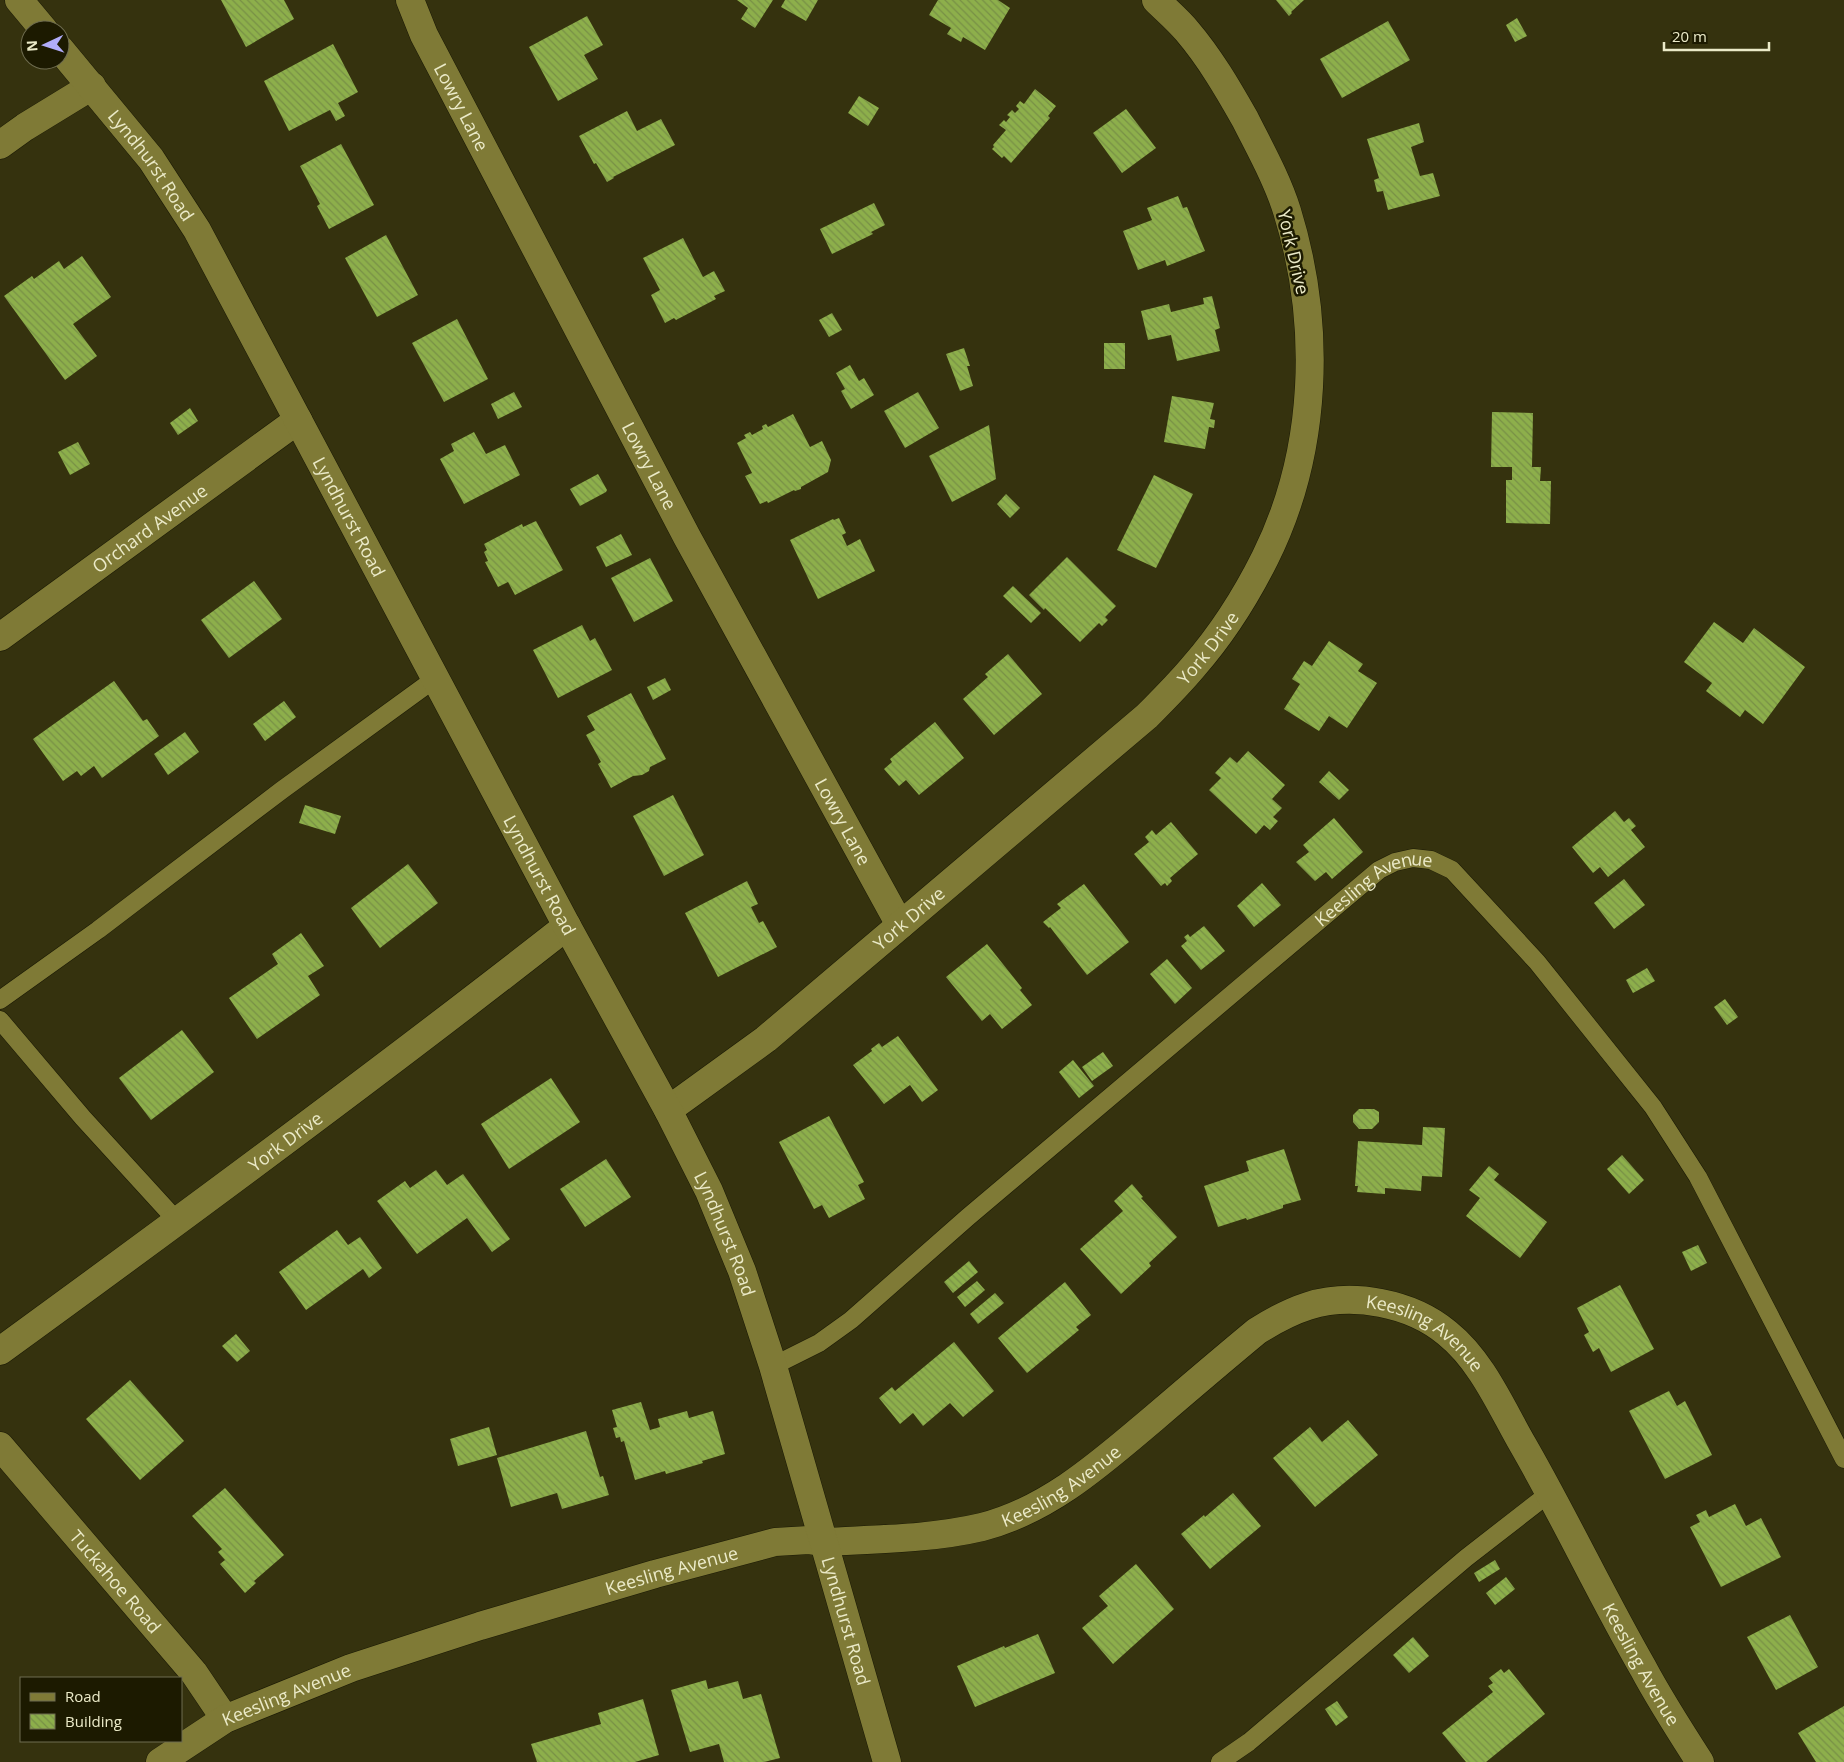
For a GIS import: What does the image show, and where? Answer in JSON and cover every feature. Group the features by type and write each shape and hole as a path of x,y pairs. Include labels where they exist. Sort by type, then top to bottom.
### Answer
{"street":[{"path":"19,0 36,20"},
{"name":"Lowry Lane","path":"410,0 424,35 687,537 900,926"},
{"name":"York Drive","path":"668,1110 766,1039 1147,716 1194,666 1228,622 1265,558 1286,506 1300,457 1308,406 1310,340 1303,274 1286,210 1264,155 1228,89 1187,30 1156,0"},
{"name":"Lyndhurst Road","path":"70,61 151,159 197,230 566,926 668,1110 709,1191 742,1271 773,1366 887,1762"},
{"path":"0,145 25,127 92,86"},
{"name":"Orchard Avenue","path":"0,636 298,420"},
{"name":"York Drive","path":"0,1351 178,1222 436,1029 566,926"},
{"name":"Keesling Avenue","path":"160,1762 225,1719 351,1668 480,1626 655,1574 775,1542 809,1540 824,1542 935,1535 983,1527 1028,1510 1063,1491 1134,1435 1257,1331 1275,1319 1309,1306 1345,1300 1381,1303 1416,1314 1447,1332 1472,1357 1550,1492 1643,1669 1698,1762"},
{"name":"Tuckahoe Road","path":"0,1446 194,1673 225,1719"}],"lane":[{"path":"0,1000 98,930 282,790 436,678"},
{"name":"Keesling Avenue","path":"773,1366 818,1344 851,1320 968,1217 1379,870 1395,862 1413,858 1431,860 1452,870 1537,962 1653,1107 1698,1177 1844,1460"},
{"path":"0,1020 84,1118 178,1222"},
{"path":"1220,1762 1250,1742 1466,1558 1550,1492"}],"building":[{"path":"221,0 284,0 294,19 246,47"},
{"path":"737,0 773,0 755,28 741,19 748,8"},
{"path":"785,0 818,0 806,21 781,7"},
{"path":"938,0 998,0 1010,8 985,50 963,37 961,42 947,34 951,28 929,15"},
{"path":"1276,0 1304,0 1289,16"},
{"path":"587,16 603,45 584,55 598,79 558,101 529,47"},
{"path":"1517,18 1527,36 1515,42 1506,25"},
{"path":"1388,21 1410,60 1342,98 1320,59"},
{"path":"333,44 358,92 338,103 345,116 336,121 330,110 289,131 264,81"},
{"path":"1035,89 1056,106 1048,116 1050,118 1011,163 992,149 993,145 1006,130 999,125 1004,120 1006,122 1010,117 1007,115 1012,110 1015,113 1019,109 1016,106 1020,101 1024,104"},
{"path":"859,96 879,108 868,126 848,113"},
{"path":"1126,109 1156,148 1122,173 1093,133"},
{"path":"627,111 637,131 661,119 675,145 613,177 607,182 596,163 594,164 579,136"},
{"path":"1419,123 1424,142 1411,147 1420,176 1433,173 1440,196 1388,210 1383,191 1377,192 1374,180 1379,178 1367,139"},
{"path":"341,144 374,205 329,229 317,206 320,204 300,166"},
{"path":"1178,196 1183,208 1187,207 1205,251 1167,266 1165,260 1138,270 1123,231 1152,220 1147,208"},
{"path":"874,203 885,225 871,232 873,234 832,254 820,229"},
{"path":"386,235 418,295 377,317 345,258"},
{"path":"683,238 703,277 714,271 725,291 714,296 716,299 676,320 674,318 665,323 651,295 660,290 643,258"},
{"path":"82,256 111,297 73,324 97,356 65,380 4,296 32,276 34,279 59,261 64,269"},
{"path":"1212,296 1220,328 1215,330 1220,351 1177,361 1171,335 1148,340 1141,311 1169,304 1171,312 1204,304 1203,298"},
{"path":"832,313 842,330 829,337 819,320"},
{"path":"457,319 488,379 444,402 412,343"},
{"path":"1104,343 1125,343 1125,369 1104,369"},
{"path":"964,348 970,366 967,366 973,386 960,391 946,354"},
{"path":"850,365 859,381 864,378 874,395 851,409 841,391 845,389 836,373"},
{"path":"514,392 522,407 498,419 491,404"},
{"path":"918,392 939,428 905,448 884,411"},
{"path":"1172,396 1214,403 1210,419 1215,420 1214,428 1209,427 1205,449 1164,442"},
{"path":"190,408 198,421 178,435 170,423"},
{"path":"1492,412 1533,413 1532,467 1541,467 1540,481 1551,481 1550,524 1506,523 1506,480 1512,480 1512,467 1491,467"},
{"path":"793,414 810,447 822,441 831,460 828,472 801,487 801,489 794,490 768,503 767,501 760,504 745,476 752,473 737,443 746,438 744,435 750,432 752,435 763,429 762,426 766,424 768,427"},
{"path":"989,425 996,479 952,502 929,456"},
{"path":"474,432 486,454 505,445 520,475 464,504 440,459 454,451 451,444"},
{"path":"78,442 90,464 70,475 58,452"},
{"path":"598,474 607,490 606,492 580,506 570,489"},
{"path":"1154,475 1193,494 1156,568 1117,550"},
{"path":"1006,494 1020,508 1010,518 997,504"},
{"path":"839,518 846,533 842,535 847,546 860,539 875,571 818,599 790,540 833,519"},
{"path":"536,521 563,570 515,595 508,582 498,587 485,562 488,561 484,552 487,550 484,544 522,524 523,527"},
{"path":"621,534 632,555 606,567 596,547"},
{"path":"1067,557 1116,606 1105,617 1108,620 1102,626 1099,623 1080,642 1029,595"},
{"path":"650,558 673,601 634,622 611,578"},
{"path":"254,581 282,619 229,658 201,620"},
{"path":"1013,586 1041,613 1031,623 1003,596"},
{"path":"1714,622 1743,643 1754,628 1805,667 1763,724 1745,710 1740,717 1706,691 1712,683 1684,662"},
{"path":"582,625 590,641 595,638 612,670 558,698 533,650"},
{"path":"1329,641 1363,664 1358,671 1377,683 1347,728 1329,716 1319,731 1284,709 1300,684 1292,679 1304,661 1312,666"},
{"path":"1008,654 1042,694 994,735 963,699 988,677 985,674"},
{"path":"665,678 671,690 653,700 647,687"},
{"path":"114,681 143,721 147,719 159,736 102,778 94,766 81,776 77,771 63,781 33,739"},
{"path":"631,693 666,759 650,767 649,771 642,775 633,776 611,788 598,764 601,762 586,735 595,730 587,716"},
{"path":"284,701 296,717 265,741 253,724"},
{"path":"935,722 964,758 919,795 906,780 899,786 884,769 892,762 890,759"},
{"path":"185,732 199,752 168,775 154,754"},
{"path":"1248,751 1285,785 1272,799 1282,808 1273,817 1278,821 1270,830 1264,825 1256,834 1209,790 1221,778 1215,773 1230,757 1237,763"},
{"path":"1329,771 1349,790 1339,800 1319,782"},
{"path":"673,795 704,855 664,876 633,816"},
{"path":"305,805 341,816 335,834 299,823"},
{"path":"1615,811 1624,822 1629,818 1636,826 1631,830 1645,847 1608,877 1600,867 1593,873 1572,847"},
{"path":"1334,818 1363,852 1332,879 1326,872 1315,881 1296,862 1309,852 1303,845"},
{"path":"1171,822 1198,854 1170,878 1172,881 1167,886 1165,883 1161,886 1134,854 1149,842 1145,837 1152,830 1156,835"},
{"path":"408,864 438,903 380,948 351,908"},
{"path":"1624,879 1645,905 1614,929 1594,903"},
{"path":"747,881 758,904 751,907 759,923 763,921 777,947 718,977 685,913"},
{"path":"1262,883 1281,905 1254,927 1237,906"},
{"path":"1084,884 1129,942 1087,975 1050,927 1043,922 1061,908 1057,904"},
{"path":"1204,926 1225,951 1201,970 1181,946 1187,941 1184,937 1188,934 1190,937"},
{"path":"301,933 324,966 308,976 320,995 257,1039 229,998 278,964 272,954"},
{"path":"987,944 1022,988 1020,990 1032,1005 1002,1029 990,1014 982,1021 946,977"},
{"path":"1167,959 1192,988 1175,1004 1150,974"},
{"path":"1647,968 1655,981 1633,993 1626,980"},
{"path":"1725,999 1738,1017 1727,1025 1714,1007"},
{"path":"182,1030 214,1072 151,1120 119,1078"},
{"path":"898,1036 938,1090 922,1102 910,1085 884,1104 853,1065 872,1051 871,1049 879,1043 882,1047"},
{"path":"1103,1052 1113,1066 1092,1081 1082,1067"},
{"path":"1073,1060 1094,1086 1079,1098 1059,1072"},
{"path":"551,1078 580,1122 509,1169 481,1124"},
{"path":"1359,1109 1374,1109 1379,1112 1379,1122 1372,1129 1359,1129 1353,1122 1353,1115"},
{"path":"829,1116 864,1182 858,1185 865,1199 829,1218 822,1205 814,1209 779,1142"},
{"path":"1423,1127 1445,1128 1442,1177 1422,1176 1421,1191 1385,1188 1385,1194 1357,1192 1358,1186 1355,1186 1358,1141 1422,1145"},
{"path":"1284,1149 1301,1200 1283,1205 1283,1208 1247,1220 1246,1218 1218,1227 1204,1186 1249,1171 1246,1161"},
{"path":"1622,1155 1644,1180 1629,1194 1607,1169"},
{"path":"606,1159 631,1197 585,1227 560,1189"},
{"path":"1489,1166 1499,1174 1494,1180 1547,1222 1520,1258 1466,1216 1480,1198 1469,1190"},
{"path":"436,1170 447,1185 463,1174 510,1239 492,1252 467,1218 417,1254 377,1201 405,1181 410,1188"},
{"path":"1132,1184 1143,1197 1141,1198 1177,1237 1149,1263 1151,1266 1121,1294 1080,1249 1123,1211 1114,1201"},
{"path":"337,1230 348,1245 360,1237 382,1268 369,1278 363,1269 306,1310 279,1272"},
{"path":"1698,1245 1707,1263 1691,1271 1682,1252"},
{"path":"969,1261 978,1272 953,1293 944,1282"},
{"path":"977,1281 985,1290 965,1307 957,1297"},
{"path":"1065,1282 1091,1315 1076,1327 1079,1330 1027,1373 998,1338"},
{"path":"1620,1285 1654,1349 1611,1372 1599,1348 1593,1352 1584,1335 1589,1332 1577,1308"},
{"path":"995,1293 1004,1303 978,1324 970,1314"},
{"path":"236,1334 250,1351 237,1362 222,1346"},
{"path":"954,1342 994,1391 963,1417 950,1403 923,1426 913,1413 900,1424 879,1398 892,1387 895,1391"},
{"path":"130,1380 184,1441 140,1480 86,1419"},
{"path":"1669,1391 1677,1406 1685,1401 1712,1455 1665,1479 1629,1411"},
{"path":"641,1402 650,1430 660,1427 658,1419 687,1411 689,1418 713,1411 725,1454 666,1474 665,1471 635,1480 624,1441 621,1442 620,1437 616,1438 613,1428 617,1427 612,1410"},
{"path":"1348,1420 1378,1455 1315,1507 1273,1458 1310,1427 1322,1442"},
{"path":"489,1427 497,1455 458,1466 450,1439"},
{"path":"586,1431 600,1477 603,1476 609,1495 562,1509 557,1493 511,1507 497,1458"},
{"path":"225,1488 284,1555 254,1581 256,1583 245,1593 220,1564 225,1560 218,1552 222,1549 192,1516"},
{"path":"1233,1493 1261,1526 1210,1569 1181,1534 1204,1515 1205,1517"},
{"path":"1735,1504 1746,1526 1761,1518 1781,1557 1721,1587 1690,1527 1700,1522 1696,1515 1706,1510 1709,1517"},
{"path":"1495,1560 1500,1569 1479,1582 1474,1573"},
{"path":"1136,1564 1174,1609 1113,1664 1082,1628 1108,1606 1099,1596"},
{"path":"1506,1577 1515,1589 1495,1605 1486,1593"},
{"path":"1790,1615 1818,1667 1776,1690 1747,1637"},
{"path":"1038,1634 1055,1673 975,1707 957,1666"},
{"path":"1413,1637 1429,1656 1409,1673 1393,1655"},
{"path":"1501,1669 1504,1673 1509,1669 1545,1714 1486,1762 1466,1762 1442,1733 1493,1692 1488,1686 1493,1683 1489,1678"},
{"path":"706,1680 708,1689 738,1681 743,1699 761,1694 780,1758 764,1762 724,1762 719,1744 690,1752 671,1690"},
{"path":"643,1699 659,1755 635,1762 537,1762 531,1744 601,1724 598,1713"},
{"path":"1337,1701 1348,1717 1336,1726 1325,1709"},
{"path":"1844,1706 1844,1762 1816,1762 1798,1733"}]}
